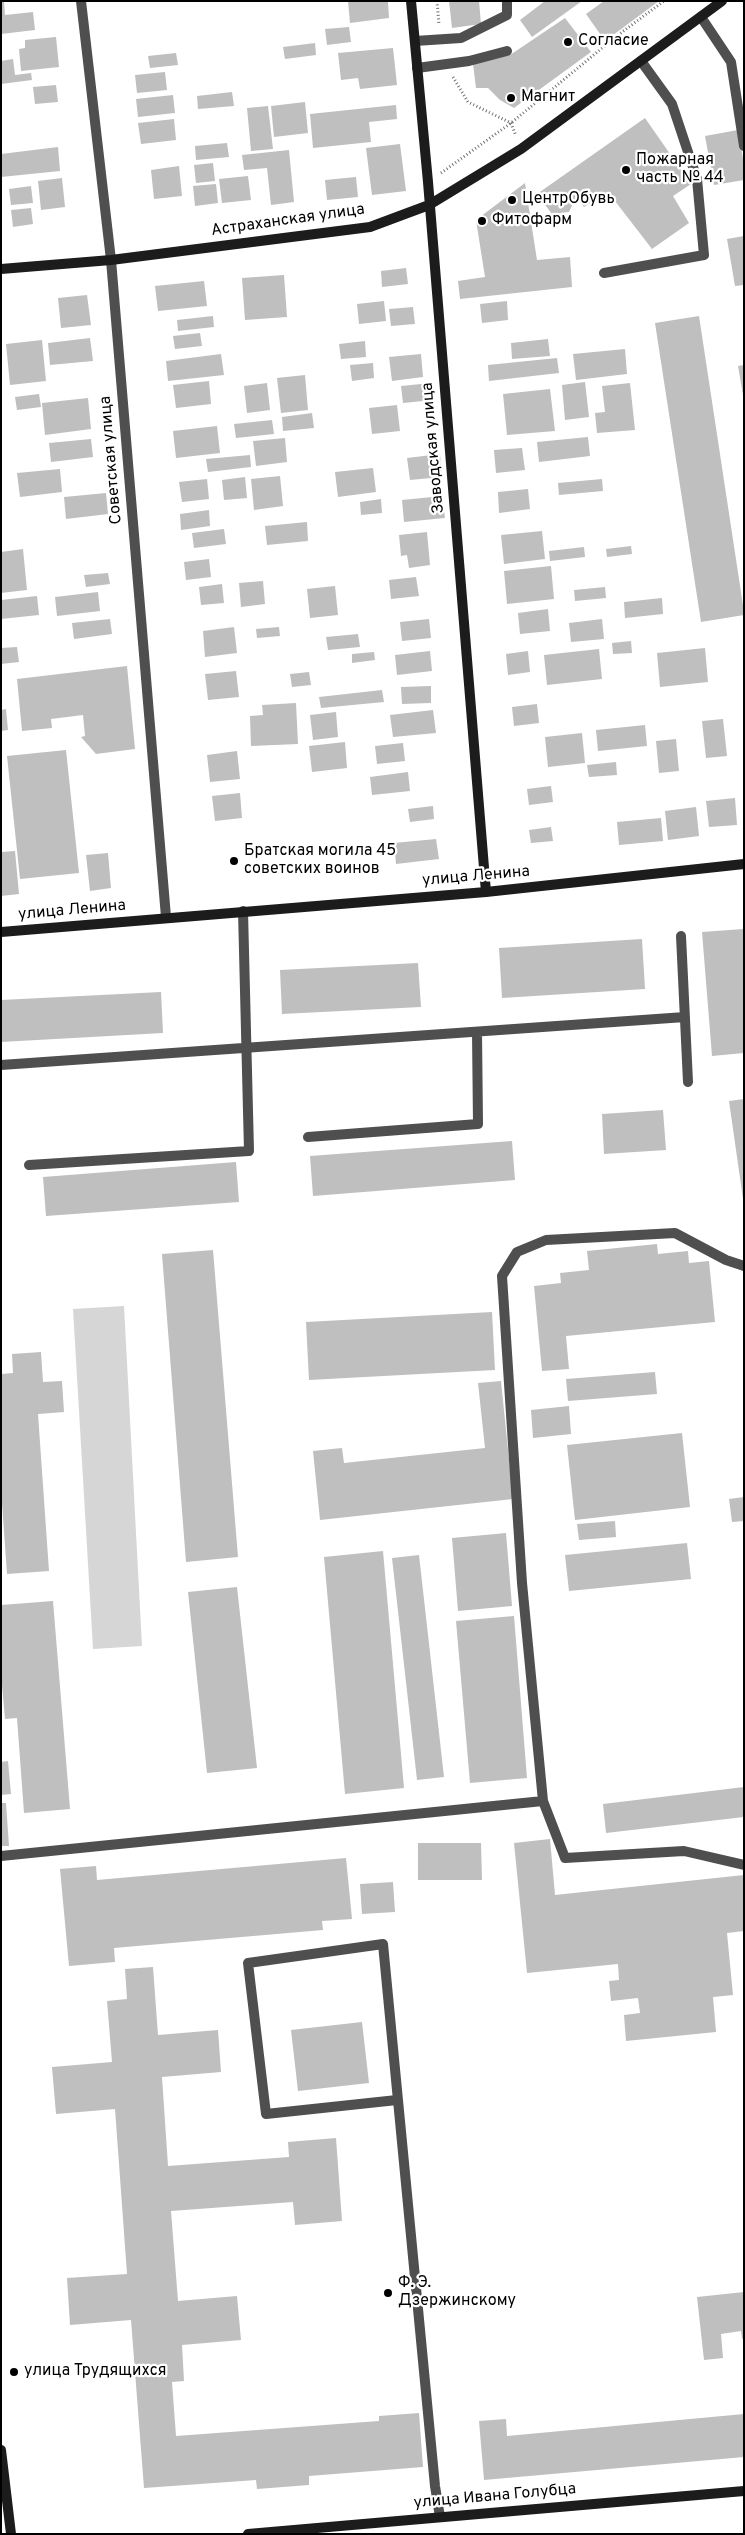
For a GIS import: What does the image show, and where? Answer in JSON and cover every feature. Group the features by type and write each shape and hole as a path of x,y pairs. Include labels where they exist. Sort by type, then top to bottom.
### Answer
{"street":[{"name":"Советская улица","path":"81,1 110,260 166,918"},
{"name":"Заводская улица","path":"410,1 428,182 486,892"},
{"path":"415,41 461,38 507,15 506,1"},
{"name":"Астраханская улица","path":"1,269 110,260 370,227 429,205 520,148 722,1"},
{"path":"701,16 731,62 744,146"},
{"path":"417,68 469,61 507,51"},
{"path":"604,273 704,255 697,179 672,104 641,61"},
{"name":"улица Ленина","path":"1,932 486,892 744,864"},
{"path":"29,1165 249,1151 244,911"},
{"path":"681,936 688,1082"},
{"path":"1,1065 685,1017"},
{"path":"308,1138 478,1124 477,1032"},
{"path":"744,1266 726,1260 675,1233 546,1240 517,1252 502,1276 522,1583 543,1801 565,1858 684,1851 744,1865"},
{"path":"1,1856 543,1801"},
{"path":"397,2100 266,2114 248,1963 383,1944 435,2486 440,2517"},
{"path":"1,2450 11,2534"},
{"name":"улица Ивана Голубца","path":"248,2534 744,2490"}],"path":[{"path":"437,1 441,40"},
{"path":"428,182 511,123 618,35 664,1"},
{"path":"446,64 468,102 511,123 520,148"}],"shaded area":[{"path":"124,1306 142,1646 93,1649 73,1309"}],"building":[{"path":"1,1 4,1 5,15 33,12 35,30 1,34"},
{"path":"348,1 388,1 389,18 350,23"},
{"path":"449,1 479,1 481,24 452,28"},
{"path":"545,1 582,1 532,37 520,20"},
{"path":"604,1 659,1 605,41 586,14"},
{"path":"565,18 591,52 514,108 500,100 488,88 476,88 473,64 510,55"},
{"path":"349,27 351,42 327,45 325,29"},
{"path":"56,37 59,67 21,71 19,49 25,48 25,40"},
{"path":"315,43 316,55 285,59 283,47"},
{"path":"393,48 397,85 360,89 358,78 341,80 338,53"},
{"path":"176,53 178,65 150,68 148,56"},
{"path":"13,59 15,75 31,73 32,80 1,84 1,61"},
{"path":"165,72 167,90 137,93 135,75"},
{"path":"56,85 58,102 35,104 33,87"},
{"path":"232,92 234,106 198,109 197,96"},
{"path":"173,95 175,113 138,117 136,99"},
{"path":"305,102 308,133 274,137 271,106"},
{"path":"396,105 397,119 369,122 371,142 313,148 310,114"},
{"path":"268,106 273,149 251,151 247,108"},
{"name":"Пожарная часть № 44","path":"645,118 691,184 673,196 689,223 652,249 608,192 584,207 576,197 569,212 552,214 537,194"},
{"path":"174,119 176,140 141,144 138,123"},
{"path":"738,130 744,164 744,180 714,185 705,136"},
{"path":"227,143 229,157 196,160 195,146"},
{"path":"400,144 406,191 372,195 366,148"},
{"path":"58,147 60,171 1,177 1,154"},
{"path":"289,150 294,202 271,205 267,168 244,170 242,155"},
{"path":"213,163 215,181 196,183 194,165"},
{"path":"179,166 182,196 154,199 151,170"},
{"path":"248,176 251,200 222,203 219,179"},
{"path":"356,177 358,197 327,200 325,180"},
{"path":"62,178 65,207 41,210 38,181"},
{"path":"525,183 537,260 570,257 572,287 460,299 458,281 485,277 476,220"},
{"path":"216,184 218,203 195,206 193,186"},
{"path":"31,186 33,203 11,205 9,189"},
{"path":"31,208 33,224 13,227 11,210"},
{"path":"744,236 744,285 735,286 727,239"},
{"path":"406,268 408,284 382,287 381,271"},
{"path":"284,275 287,317 245,320 242,278"},
{"path":"204,281 207,306 158,311 155,286"},
{"path":"87,295 91,325 61,328 58,298"},
{"path":"384,301 386,321 359,324 357,304"},
{"path":"507,301 508,320 482,323 480,304"},
{"path":"413,307 415,324 391,326 389,309"},
{"path":"213,316 214,327 178,331 177,320"},
{"path":"699,316 744,612 744,615 701,622 655,323"},
{"path":"200,333 202,346 175,349 173,336"},
{"path":"90,338 93,361 50,365 48,343"},
{"path":"548,339 550,356 512,359 511,343"},
{"path":"42,340 46,381 10,385 6,344"},
{"path":"365,341 366,357 341,359 339,344"},
{"path":"625,349 627,374 576,380 573,354"},
{"path":"221,354 224,375 168,381 166,361"},
{"path":"421,354 423,377 392,381 389,357"},
{"path":"557,358 559,373 489,381 488,365"},
{"path":"373,363 374,378 352,381 350,365"},
{"path":"744,365 744,395 743,395 738,366"},
{"path":"305,375 308,410 281,413 277,378"},
{"path":"209,381 211,404 176,408 173,385"},
{"path":"585,382 589,417 565,420 562,385"},
{"path":"267,383 270,410 247,413 244,386"},
{"path":"431,383 433,400 403,403 401,386"},
{"path":"630,383 635,430 597,433 595,413 605,412 602,386"},
{"path":"550,389 555,431 507,435 503,394"},
{"path":"39,394 41,407 17,410 15,397"},
{"path":"88,398 91,429 45,435 42,403"},
{"path":"397,405 400,431 372,434 369,408"},
{"path":"312,413 314,428 283,431 282,417"},
{"path":"272,420 274,434 236,438 234,424"},
{"path":"217,426 220,453 176,458 173,431"},
{"path":"588,437 590,456 539,462 537,442"},
{"path":"285,438 287,462 256,466 253,441"},
{"path":"91,439 93,457 51,462 49,443"},
{"path":"522,448 525,470 496,473 494,450"},
{"path":"440,454 442,477 410,480 407,458"},
{"path":"250,455 251,467 208,472 206,459"},
{"path":"373,468 376,492 338,497 335,472"},
{"path":"60,469 62,492 20,497 17,473"},
{"path":"280,476 283,506 254,510 251,479"},
{"path":"245,477 247,498 224,500 222,480"},
{"path":"207,479 209,499 182,502 179,482"},
{"path":"602,479 603,491 559,495 558,483"},
{"path":"528,489 530,509 499,513 498,492"},
{"path":"106,493 108,514 66,519 64,497"},
{"path":"442,496 445,518 404,522 402,500"},
{"path":"381,499 382,513 361,515 360,502"},
{"path":"209,510 210,526 181,530 180,514"},
{"path":"307,522 308,541 267,545 265,526"},
{"path":"224,529 226,544 194,548 192,533"},
{"path":"542,531 545,559 504,564 501,535"},
{"path":"427,532 430,565 409,568 407,555 401,556 399,535"},
{"path":"631,546 632,554 607,557 606,549"},
{"path":"584,547 585,557 550,561 549,551"},
{"path":"23,549 27,590 1,593 1,552"},
{"path":"209,559 211,577 186,580 184,562"},
{"path":"551,566 554,599 507,604 504,571"},
{"path":"108,573 110,584 86,587 84,575"},
{"path":"416,577 419,596 391,599 389,580"},
{"path":"263,581 265,604 241,607 239,583"},
{"path":"222,584 224,603 201,605 199,587"},
{"path":"335,586 338,615 310,618 307,589"},
{"path":"605,587 606,598 575,601 574,590"},
{"path":"98,592 100,611 57,616 55,597"},
{"path":"37,596 39,615 1,619 1,600"},
{"path":"662,598 663,614 625,618 624,602"},
{"path":"548,609 550,631 520,634 518,613"},
{"path":"110,619 112,634 74,639 72,623"},
{"path":"429,619 431,638 402,641 400,622"},
{"path":"602,619 604,639 571,642 569,623"},
{"path":"234,627 237,653 205,657 203,631"},
{"path":"279,627 280,636 257,638 256,629"},
{"path":"358,634 360,647 328,650 326,637"},
{"path":"631,641 632,653 613,654 612,643"},
{"path":"17,647 19,662 1,664 1,648"},
{"path":"705,648 708,682 660,687 657,653"},
{"path":"599,649 602,679 547,685 544,655"},
{"path":"430,651 432,671 397,675 395,655"},
{"path":"528,651 530,672 508,675 506,654"},
{"path":"374,652 375,660 352,663 352,654"},
{"path":"127,666 135,749 96,754 81,737 85,736 83,715 51,719 52,728 22,731 17,679"},
{"path":"236,671 239,697 208,700 205,674"},
{"path":"309,672 311,685 292,687 290,674"},
{"path":"431,686 431,703 402,704 401,687"},
{"path":"382,690 384,702 321,708 319,697"},
{"path":"296,703 298,744 251,746 250,716 263,715 262,705"},
{"path":"537,704 539,723 514,726 512,707"},
{"path":"6,709 8,730 1,731 1,710"},
{"path":"433,710 436,733 393,737 390,715"},
{"path":"336,712 338,737 313,740 310,715"},
{"path":"723,719 727,756 706,758 702,721"},
{"path":"645,725 647,746 598,751 596,730"},
{"path":"582,733 585,763 548,767 545,737"},
{"path":"676,739 679,771 659,773 656,741"},
{"path":"345,742 347,768 312,772 309,746"},
{"path":"403,743 405,761 377,764 375,746"},
{"path":"66,750 79,873 20,879 7,756"},
{"path":"237,751 240,779 210,782 207,755"},
{"path":"616,762 617,775 589,777 587,765"},
{"path":"408,772 410,791 372,795 370,777"},
{"path":"551,786 553,802 529,805 527,789"},
{"path":"240,793 242,818 215,821 212,796"},
{"path":"735,798 737,825 709,827 706,801"},
{"path":"433,806 434,819 410,822 408,809"},
{"path":"696,807 699,836 668,840 665,811"},
{"path":"661,818 663,841 619,845 617,822"},
{"path":"551,827 553,841 531,843 529,830"},
{"path":"436,839 439,859 396,864 394,843"},
{"path":"15,851 19,894 1,896 1,852"},
{"path":"108,853 111,888 90,891 86,855"},
{"path":"743,929 744,1053 712,1056 702,932"},
{"path":"642,939 645,989 502,998 499,948"},
{"path":"418,963 421,1007 282,1014 280,970"},
{"path":"161,992 163,1033 1,1042 1,1000"},
{"path":"744,1099 744,1199 743,1199 729,1101"},
{"path":"663,1110 666,1150 604,1154 602,1114"},
{"path":"512,1141 515,1180 313,1196 310,1156"},
{"path":"236,1162 239,1202 46,1216 43,1177"},
{"path":"657,1244 658,1254 688,1251 689,1263 709,1261 715,1322 566,1336 569,1369 542,1371 534,1286 561,1283 560,1273 589,1270 587,1251"},
{"path":"213,1250 238,1557 186,1562 162,1254"},
{"path":"492,1312 495,1370 309,1380 306,1322"},
{"path":"41,1352 43,1382 62,1381 64,1412 38,1414 49,1571 7,1574 1,1489 1,1374 13,1373 12,1354"},
{"path":"655,1372 657,1394 568,1401 566,1379"},
{"path":"501,1381 513,1499 320,1520 313,1451 342,1448 344,1463 485,1448 478,1383"},
{"path":"569,1406 571,1434 533,1438 531,1410"},
{"path":"682,1433 690,1507 575,1520 567,1445"},
{"path":"744,1497 744,1521 732,1522 729,1499"},
{"path":"615,1521 616,1537 579,1540 577,1524"},
{"path":"506,1533 512,1606 458,1611 452,1538"},
{"path":"687,1543 691,1579 569,1591 565,1555"},
{"path":"383,1551 404,1788 345,1794 324,1557"},
{"path":"419,1555 444,1777 417,1780 392,1558"},
{"path":"237,1587 257,1768 207,1773 188,1592"},
{"path":"53,1601 70,1809 24,1813 17,1718 5,1719 1,1674 1,1605"},
{"path":"514,1616 527,1778 470,1783 456,1621"},
{"path":"8,1761 11,1794 1,1795 1,1762"},
{"path":"744,1787 744,1817 606,1833 603,1804"},
{"path":"1,1803 6,1803 9,1846 1,1846"},
{"path":"550,1839 555,1895 744,1875 744,1931 727,1933 733,1995 713,1997 716,2032 626,2041 624,2015 640,2013 638,1998 611,2001 609,1981 619,1980 618,1964 527,1973 514,1843"},
{"path":"418,1843 481,1843 482,1880 418,1880"},
{"path":"346,1858 352,1919 322,1921 323,1930 114,1948 115,1962 69,1966 60,1869 96,1866 97,1880"},
{"path":"393,1882 395,1912 362,1914 360,1884"},
{"path":"153,1967 158,2035 218,2030 221,2072 162,2077 168,2166 289,2157 288,2142 336,2138 342,2221 295,2225 293,2202 171,2211 178,2301 237,2296 241,2340 182,2345 184,2381 172,2382 176,2436 379,2421 379,2416 419,2413 423,2467 309,2476 309,2485 257,2489 256,2480 144,2488 131,2320 70,2325 67,2278 127,2274 115,2109 56,2114 52,2067 112,2062 107,2001 127,1999 125,1969"},
{"path":"362,2022 369,2083 298,2091 291,2030"},
{"path":"744,2292 744,2339 742,2339 741,2331 721,2334 723,2358 704,2360 697,2297"},
{"path":"744,2414 744,2457 484,2480 479,2421 506,2419 507,2436"}],"place":[{"name":"Согласие","path":"568,42"},
{"name":"Магнит","path":"511,98"},
{"name":"Пожарная часть № 44","path":"626,170"},
{"name":"ЦентрОбувь","path":"512,200"},
{"name":"Фитофарм","path":"482,221"},
{"name":"Братская могила 45 советских воинов","path":"234,861"},
{"name":"Ф. Э. Дзержинскому","path":"388,2293"},
{"name":"улица Трудящихся","path":"14,2372"}]}
